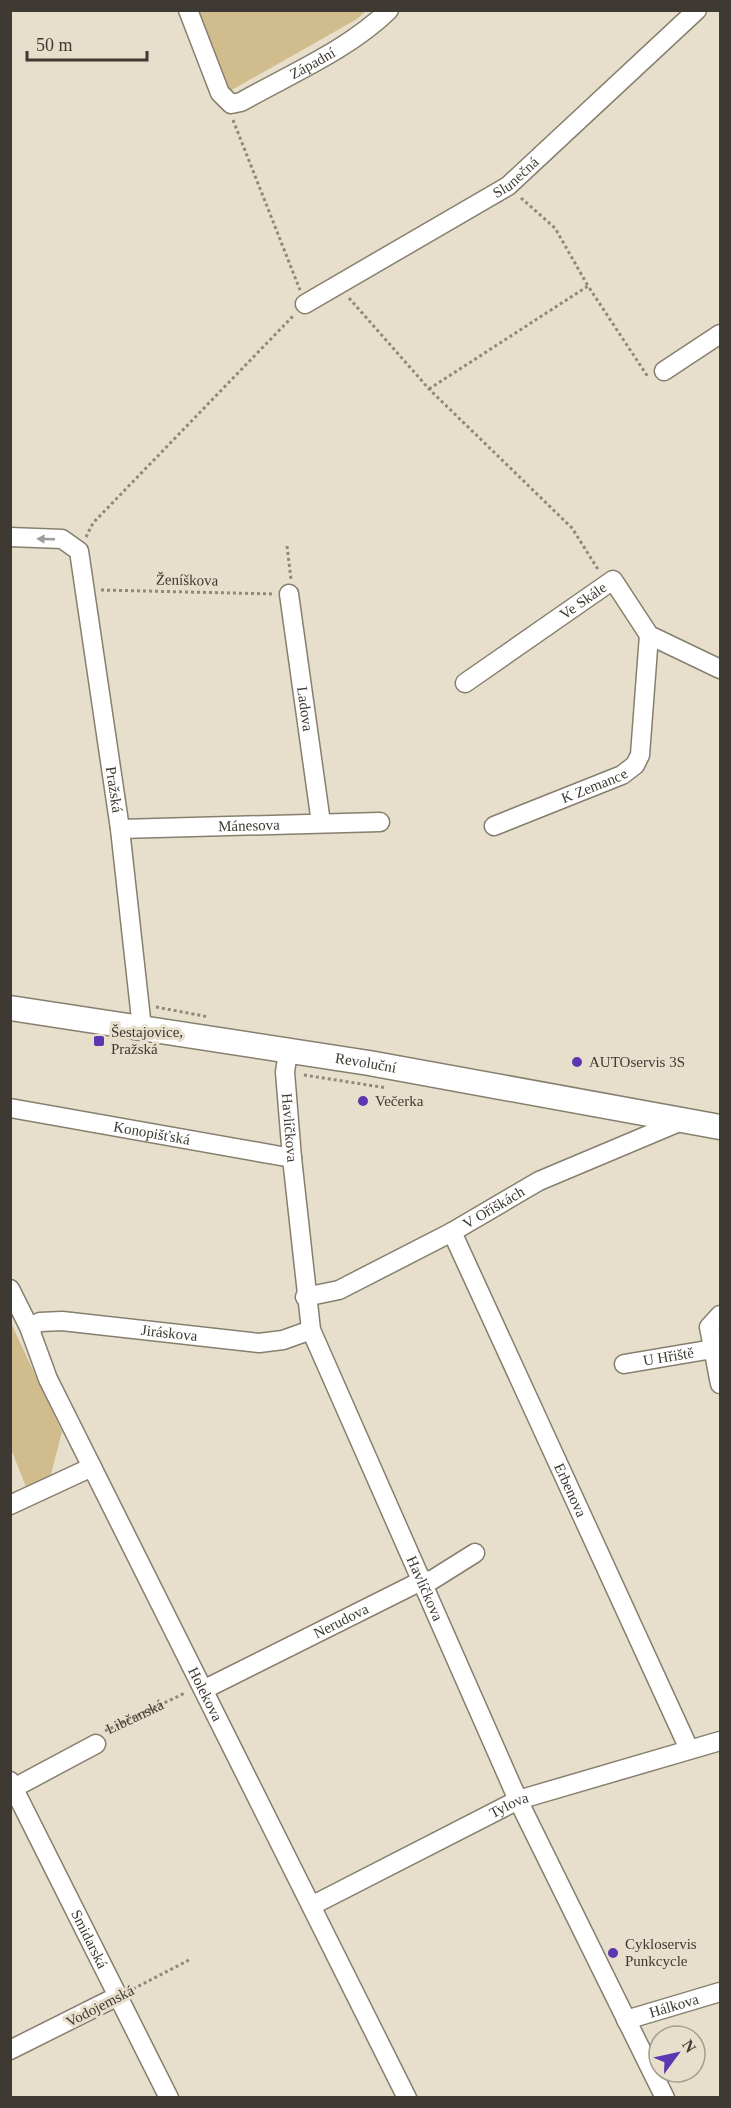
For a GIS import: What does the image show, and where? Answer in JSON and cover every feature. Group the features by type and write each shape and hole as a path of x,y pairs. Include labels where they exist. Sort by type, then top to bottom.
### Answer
{"street":[{"path":"188,10 220,93 228,103"},
{"name":"Západní","path":"228,103 241,102 348,41 370,27 389,10"},
{"name":"Slunečná","path":"305,304 508,186 698,10"},
{"path":"664,371 720,334"},
{"path":"10,537 62,539 79,551"},
{"name":"Pražská","path":"79,551 120,829 142,1028"},
{"name":"Ve Skále","path":"465,684 613,580 650,634 720,669"},
{"name":"Ladova","path":"289,594 321,824"},
{"name":"K Zemance","path":"494,826 622,775 635,765 640,755 650,634"},
{"name":"Mánesova","path":"120,829 380,822"},
{"name":"Revoluční","path":"10,1008 142,1028 292,1063 369,1063 720,1127"},
{"name":"Havlíčkova","path":"292,1063 285,1072 311,1330 518,1800 665,2097"},
{"name":"Konopišťská","path":"10,1108 292,1158"},
{"name":"V Oříškách","path":"306,1297 331,1293 452,1232 539,1181 684,1120"},
{"name":"Erbenova","path":"452,1232 689,1749"},
{"name":"Holekova","path":"10,1289 29,1327 48,1379 407,2097"},
{"name":"U Hřiště","path":"720,1315 710,1327 720,1384"},
{"name":"Jiráskova","path":"29,1327 50,1320 259,1343 283,1340 311,1330"},
{"name":"U Hřiště","path":"624,1364 713,1349"},
{"path":"10,1505 92,1467"},
{"name":"Nerudova","path":"204,1689 421,1581 432,1580 475,1553"},
{"name":"Tylova","path":"313,1905 518,1800 720,1741"},
{"name":"Libčanská","path":"12,1787 96,1744"},
{"name":"Smidarská","path":"12,1787 169,2097"},
{"name":"Hálkova","path":"626,2020 720,1992"},
{"name":"Vodojemská","path":"10,2050 118,1996"}],"path":[{"path":"79,551 93,523 305,304 228,103"},
{"path":"508,186 555,228 588,286 648,378 664,371"},
{"path":"338,285 364,318 429,389 572,528 607,584"},
{"path":"429,389 588,286"},
{"path":"287,546 293,589 289,594"},
{"name":"Ženíškova","path":"84,590 289,594"},
{"path":"292,1063 398,1090"},
{"name":"Libčanská","path":"96,1744 101,1733 176,1696 194,1689 204,1689"},
{"name":"Vodojemská","path":"118,1996 189,1960"}],"shaded area":[{"path":"198,11 366,11 357,19 230,91"},
{"path":"10,1321 62,1432 51,1474 28,1492 11,1449"}],"place":[{"name":"Šestajovice, Pražská","path":"99,1041"},
{"name":"AUTOservis 3S","path":"577,1062"},
{"name":"Večerka","path":"363,1101"},
{"name":"Cykloservis Punkcycle","path":"613,1953"}]}
